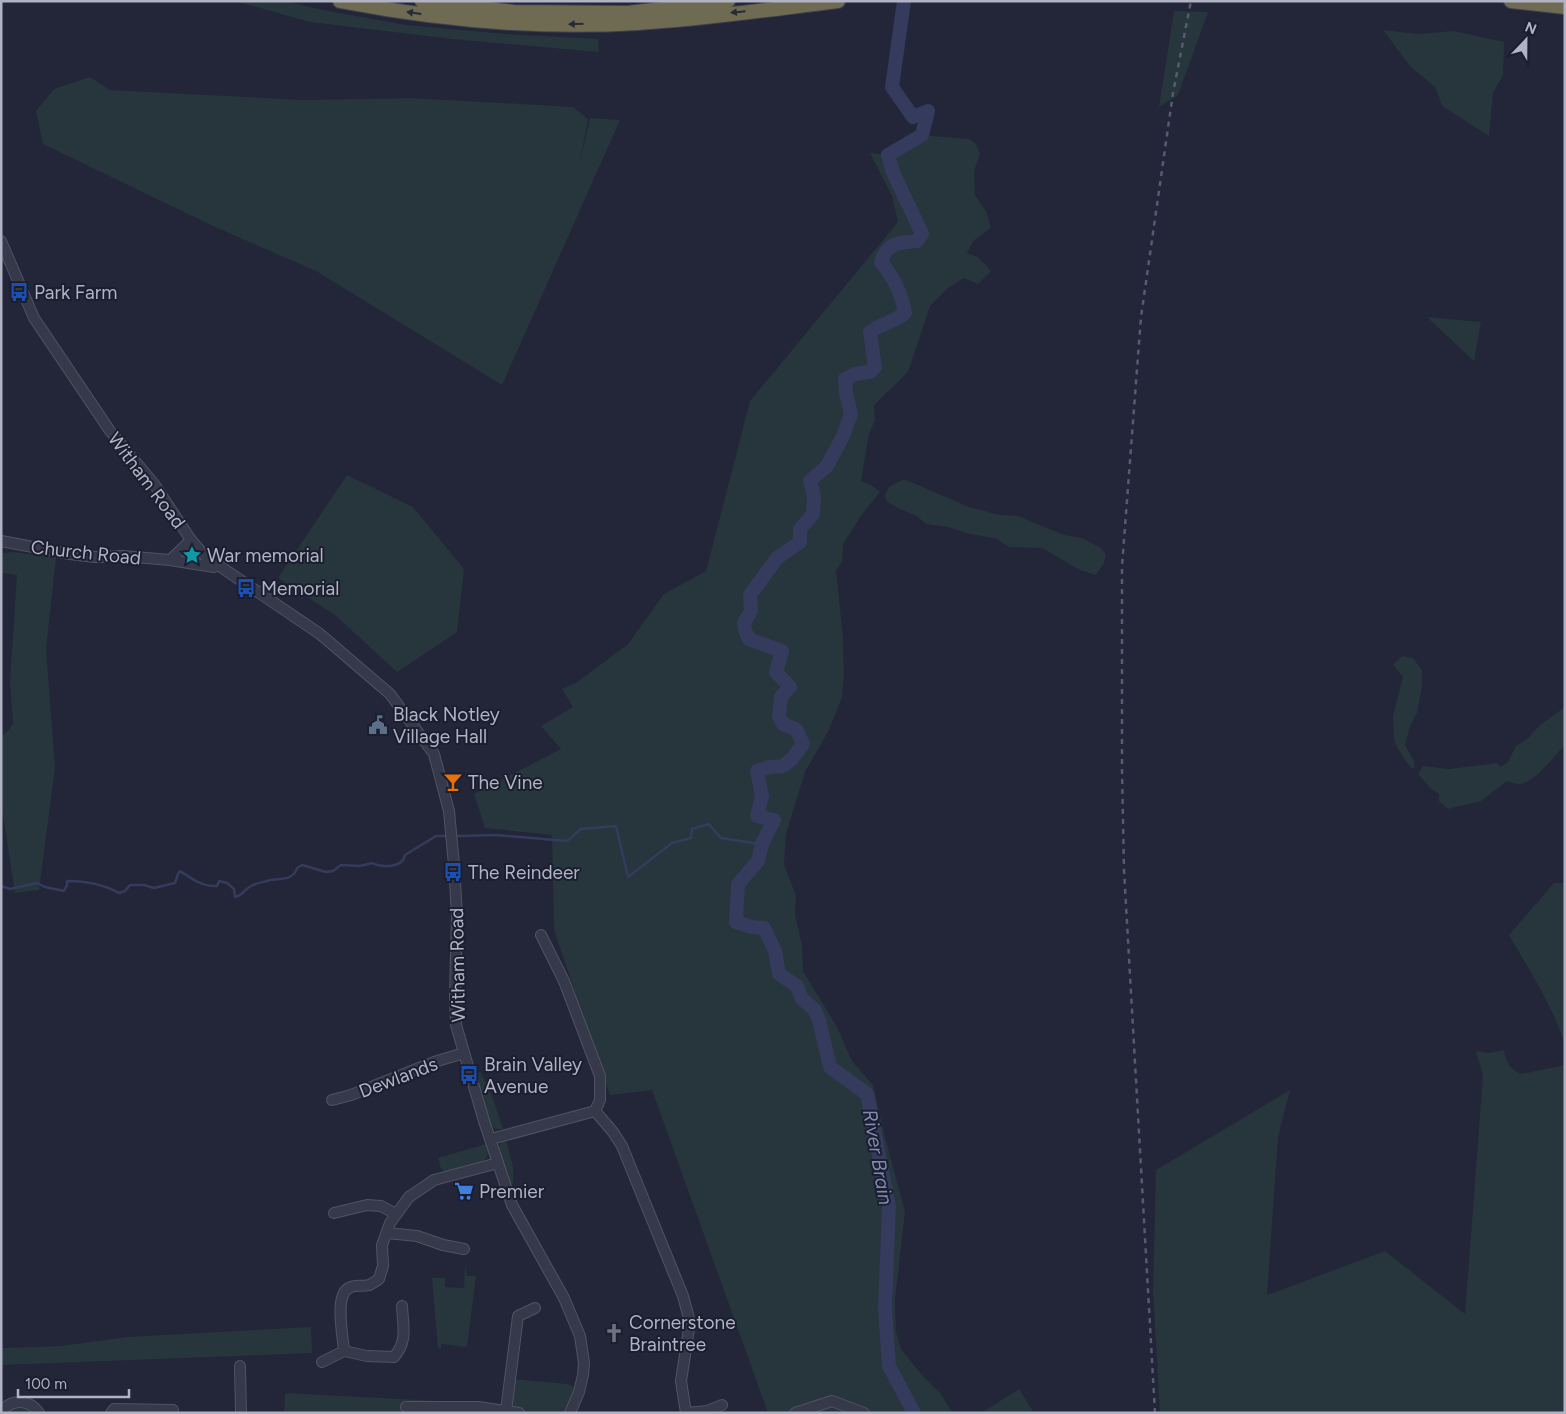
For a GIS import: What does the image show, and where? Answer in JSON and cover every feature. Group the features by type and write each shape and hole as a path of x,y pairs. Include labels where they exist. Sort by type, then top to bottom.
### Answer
{"highway":[{"path":"340,1 434,16 543,25 638,23 838,1"},
{"path":"422,1 514,12 609,13 628,13 728,1"},
{"path":"1512,1 1565,8"}],"street":[{"name":"Witham Road","path":"1,241 34,318 110,431 154,484 191,540 203,554 218,566 320,634 390,694 434,754 449,811 457,915 456,1025 512,1205 564,1298 580,1336 584,1364 583,1375 579,1392 570,1413"},
{"path":"170,560 191,540"},
{"name":"Church Road","path":"1,541 96,557 123,556 218,566"},
{"path":"541,935 564,981 600,1076 600,1100 595,1112"},
{"name":"Dewlands","path":"332,1100 351,1095 434,1062 464,1053"},
{"path":"491,1139 595,1112"},
{"path":"595,1112 613,1132 622,1146 689,1315 690,1322 682,1381 686,1413 707,1411 722,1405"},
{"path":"344,1351 340,1301 344,1292 349,1288 368,1285 379,1279 383,1266 382,1245 390,1223 409,1197 434,1180 498,1163"},
{"path":"334,1213 367,1205 381,1206 396,1214"},
{"path":"387,1233 417,1236 443,1245 464,1249"},
{"path":"322,1362 344,1351 374,1357 394,1357 401,1349 403,1340 402,1306"},
{"path":"506,1411 518,1316 535,1308"},
{"path":"240,1366 241,1413"},
{"path":"795,1413 832,1401 864,1412"},
{"path":"1,1412 8,1405 22,1402 29,1404 39,1413"},
{"path":"406,1407 478,1407 519,1413"},
{"path":"107,1411 127,1408 173,1410"}],"shaded area":[{"path":"235,1 286,1 318,9 406,25 506,34 598,39 599,52 452,39 310,22"},
{"path":"1174,11 1208,12 1178,95 1159,107"},
{"path":"1383,30 1418,34 1453,31 1504,42 1503,75 1493,93 1489,136 1442,106 1435,87 1410,66"},
{"path":"90,77 110,90 305,100 412,98 573,107 588,119 580,162 590,118 620,120 502,385 316,271 215,227 43,144 36,111 54,89"},
{"path":"922,135 969,139 976,144 980,154 974,171 975,195 986,211 991,228 973,241 967,253 978,257 991,271 978,284 964,278 948,288 930,306 908,372 874,405 875,420 869,434 861,481 871,485 880,492 861,516 843,544 842,561 836,571 843,638 844,677 842,697 829,730 805,772 786,834 784,864 796,896 795,914 802,945 803,971 837,1027 852,1061 873,1085 905,1212 895,1300 896,1332 901,1349 921,1374 940,1393 953,1413 768,1413 652,1090 610,1095 554,930 552,835 485,828 474,794 561,749 541,726 573,707 562,689 576,683 628,644 664,594 706,571 750,401 898,222 892,196 870,153 888,155"},
{"path":"1427,317 1481,322 1474,361"},
{"path":"347,475 413,507 464,569 457,632 397,672 335,615 278,578"},
{"path":"904,479 969,507 1000,515 1018,516 1064,535 1082,538 1101,548 1106,554 1104,563 1096,575 1080,570 1042,548 1009,547 995,538 926,524 917,516 887,502 885,495 889,487"},
{"path":"15,552 56,558 46,649 55,768 39,890 15,893 1,802 1,737 10,729 13,723 10,681 17,575 1,573 1,553"},
{"path":"1402,656 1413,658 1422,670 1422,687 1417,713 1410,726 1405,745 1414,761 1415,769 1410,767 1394,740 1393,716 1403,677 1393,665"},
{"path":"1565,707 1565,745 1538,774 1525,782 1518,784 1507,781 1481,801 1448,809 1439,801 1439,794 1431,789 1418,774 1423,766 1449,769 1497,763 1501,767 1508,762 1516,746"},
{"path":"1554,883 1565,883 1565,1047 1548,1004 1509,935"},
{"path":"1504,1050 1509,1065 1514,1071 1522,1074 1565,1065 1565,1413 1160,1413 1153,1291 1156,1170 1290,1090 1278,1137 1267,1295 1385,1251 1465,1314 1483,1076 1476,1051 1489,1053"},
{"path":"480,1072 490,1090 503,1129 495,1129 491,1124 475,1073"},
{"path":"506,1139 513,1167 513,1183 508,1184 497,1150 501,1141"},
{"path":"486,1144 487,1154 483,1161 446,1172 441,1169 438,1158"},
{"path":"465,1263 467,1276 476,1276 467,1347 441,1344 441,1348 438,1349 432,1278 445,1278 445,1287 464,1288"},
{"path":"311,1327 312,1353 1,1365 1,1348 61,1346 127,1337"},
{"path":"513,1379 567,1384 578,1389 566,1413 530,1413 514,1409 511,1404"},
{"path":"1019,1389 1034,1413 981,1413"},
{"path":"285,1393 478,1403 476,1413 284,1413"},
{"path":"24,1406 36,1413 6,1413 10,1409"}],"waterway":[{"name":"River Brain","path":"904,1 892,87 913,117 928,111 922,135 888,155 893,172 922,234 917,241 899,243 890,247 884,255 881,262 896,286 905,313 870,332 875,367 870,372 855,374 845,379 851,414 843,436 827,466 810,481 814,496 813,514 800,529 800,542 777,558 750,595 751,611 744,623 745,630 749,639 782,651 776,672 790,687 781,697 779,716 783,724 796,729 803,744 792,759 783,766 769,767 757,771 762,796 757,816 774,820 762,844 758,861 738,884 736,922 752,927 764,928 775,951 779,974 797,986 802,999 814,1009 819,1020 830,1067 867,1094 889,1206 885,1309 889,1366 914,1413"},
{"path":"458,836 495,835 567,841 581,829 616,826 628,877 672,843 691,838 692,829 709,824 721,838 759,844"},
{"path":"1,886 10,889 37,883 45,887 64,891 67,881 74,881 100,885 119,893 125,891 130,885 144,885 154,888 175,883 180,871 207,885 217,886 219,881 227,883 234,889 235,897 255,884 290,877 302,865 326,872 333,871 341,865 360,866 372,863 381,866 396,865 405,855 436,836 445,836"}],"railway":[{"path":"1155,1413 1124,870 1122,566 1141,317 1173,93 1191,1"}],"place":[{"name":"Park Farm","path":"19,292"},
{"name":"War memorial","path":"192,555"},
{"name":"Memorial","path":"246,588"},
{"name":"Black Notley Village Hall","path":"378,725"},
{"name":"The Vine","path":"453,782"},
{"name":"The Reindeer","path":"453,872"},
{"name":"Brain Valley Avenue","path":"469,1075"},
{"name":"Premier","path":"464,1191"},
{"name":"Cornerstone Braintree","path":"614,1333"}]}
